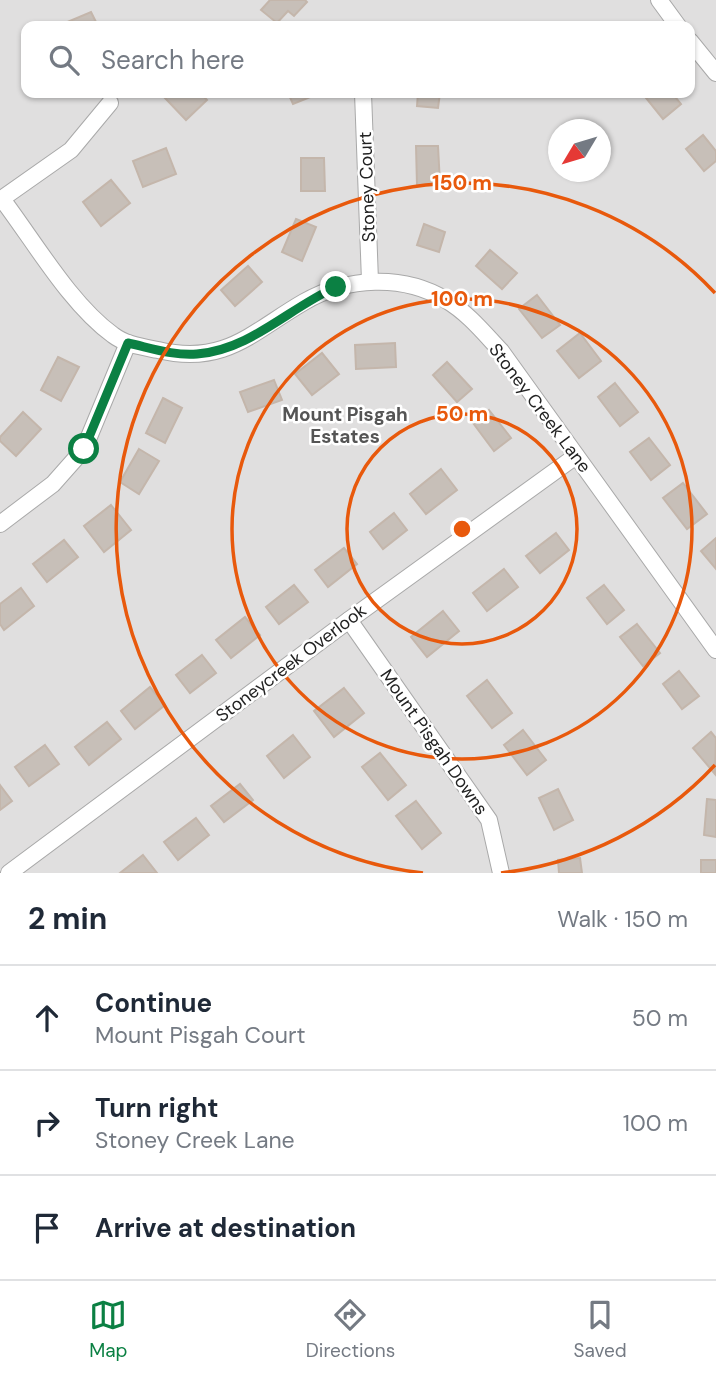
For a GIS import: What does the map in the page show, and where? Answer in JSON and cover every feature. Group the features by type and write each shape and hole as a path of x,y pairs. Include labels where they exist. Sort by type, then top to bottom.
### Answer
{"street":[{"path":"659,0 674,21"},
{"path":"695,47 716,73"},
{"name":"Stoney Court","path":"363,98 370,281"},
{"path":"1,199 72,150 110,103"},
{"name":"Stoney Creek Lane","path":"1,199 83,307 113,336 128,343 170,353 197,354 225,349 249,340 305,302 336,287 370,281 418,287 447,301 473,321 500,351 716,650"},
{"path":"0,524 53,484 84,449 128,343"},
{"name":"Stoneycreek Overlook","path":"9,873 349,620 576,456"},
{"name":"Mount Pisgah Downs","path":"349,620 489,820 501,873"}],"shaded area":[{"path":"0,0 716,0 716,873 0,873"}],"building":[{"path":"270,0 307,2 294,16 288,11 279,21 275,21 261,10"},
{"path":"91,12 96,21 70,21"},
{"path":"165,98 207,100 186,120"},
{"path":"290,98 308,98 293,104"},
{"path":"418,98 439,98 438,108 417,106"},
{"path":"646,98 676,98 681,104 663,119"},
{"path":"703,135 716,151 716,161 704,171 686,149"},
{"path":"416,146 438,146 440,184 417,185"},
{"path":"166,148 176,174 143,187 133,161"},
{"path":"301,158 324,158 325,191 301,191"},
{"path":"111,180 130,203 101,226 83,202"},
{"path":"296,219 316,227 302,261 282,252"},
{"path":"424,224 445,232 439,252 417,245"},
{"path":"490,250 517,273 502,289 476,266"},
{"path":"248,266 262,282 235,306 221,290"},
{"path":"537,295 560,325 542,338 519,309"},
{"path":"580,333 601,361 579,378 557,351"},
{"path":"395,343 396,367 356,369 355,345"},
{"path":"322,353 339,374 312,395 295,374"},
{"path":"58,357 79,367 61,401 41,390"},
{"path":"447,362 472,389 457,402 433,375"},
{"path":"274,380 282,400 248,412 240,392"},
{"path":"615,383 638,412 620,426 598,397"},
{"path":"163,398 182,408 165,443 146,433"},
{"path":"489,410 511,438 494,451 473,423"},
{"path":"23,412 41,429 16,456 0,441 0,437"},
{"path":"649,438 670,465 651,480 630,452"},
{"path":"139,449 159,461 139,494 120,482"},
{"path":"441,469 457,490 426,514 410,494"},
{"path":"683,483 707,514 687,529 663,498"},
{"path":"111,505 131,530 104,552 84,526"},
{"path":"394,513 407,530 383,549 370,532"},
{"path":"556,533 569,550 540,573 526,556"},
{"path":"716,538 716,569 701,551"},
{"path":"64,540 78,557 47,582 33,564"},
{"path":"344,548 357,564 328,587 315,570"},
{"path":"504,569 518,587 487,611 473,593"},
{"path":"294,585 308,602 279,624 266,607"},
{"path":"604,585 624,610 607,624 587,598"},
{"path":"21,588 34,606 4,630 0,624 0,604"},
{"path":"443,611 459,631 427,657 411,637"},
{"path":"245,617 260,635 231,658 216,640"},
{"path":"637,624 660,653 643,666 620,637"},
{"path":"202,655 216,673 190,693 176,675"},
{"path":"679,671 699,696 682,709 663,684"},
{"path":"487,680 512,713 492,728 467,696"},
{"path":"150,687 165,705 135,729 121,711"},
{"path":"344,688 364,713 334,737 314,711"},
{"path":"107,722 121,739 89,765 75,747"},
{"path":"523,730 546,760 527,775 504,745"},
{"path":"711,732 716,738 715,774 693,748"},
{"path":"293,735 310,757 284,778 267,756"},
{"path":"45,745 59,764 29,786 15,767"},
{"path":"380,753 406,785 388,800 362,767"},
{"path":"240,784 253,800 224,822 211,806"},
{"path":"0,785 12,801 0,810"},
{"path":"558,789 573,820 554,830 539,798"},
{"path":"707,799 716,800 716,837 704,835"},
{"path":"416,801 441,833 422,849 396,816"},
{"path":"196,818 209,835 178,860 164,842"},
{"path":"143,855 157,873 120,873"},
{"path":"580,858 582,873 559,873 558,860"},
{"path":"701,860 716,860 716,873 701,873"}],"district":[{"name":"Mount Pisgah Estates","path":"345,425"}],"route":[{"path":"84,449 128,343 170,353 197,354 225,349 249,340 305,302 336,287"}]}
